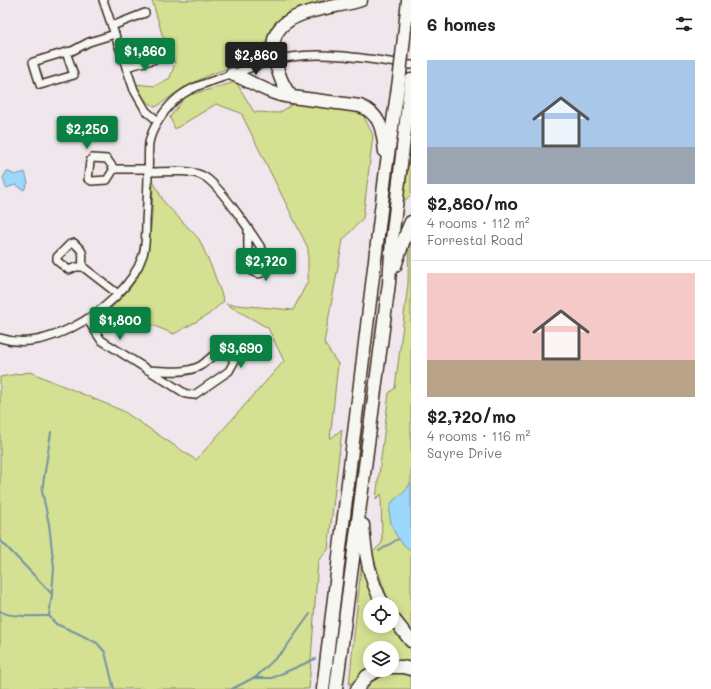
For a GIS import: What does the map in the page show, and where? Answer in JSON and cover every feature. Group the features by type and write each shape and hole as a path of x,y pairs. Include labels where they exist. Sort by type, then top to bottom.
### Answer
{"highway":[{"path":"292,97 280,80 273,53 275,39 282,26 291,18 301,14 351,4 361,0"},
{"path":"323,689 408,0"},
{"path":"232,74 279,95 360,106 369,110 376,116 380,124 384,140 386,169"},
{"path":"336,689 362,499 389,282 392,240 411,80"},
{"path":"389,282 406,231 411,222"},
{"path":"362,499 367,563 372,580 380,597"},
{"path":"399,626 411,641"},
{"path":"399,667 411,669"},
{"path":"357,689 366,677"}],"street":[{"path":"103,0 134,90 141,105 158,121"},
{"path":"112,26 145,13"},
{"path":"66,52 74,75 40,84 33,62 66,52 72,51 89,42 115,34"},
{"path":"0,338 10,341 34,341 58,334 86,319 118,294 136,270 143,254 146,234 149,143 158,121 174,101 183,93 194,87 263,63 290,57 314,55 334,56 411,66"},
{"path":"126,67 160,58"},
{"path":"114,169 191,172 208,178 223,195 248,229 263,250 270,263 269,269 263,273 254,273 250,267 248,255 248,229"},
{"path":"83,267 118,294"},
{"path":"86,319 101,340 148,370 186,394 194,395 230,371 234,362 232,356 226,352 220,352 202,365 190,370 148,370"}],"green space":[{"path":"152,0 333,0 310,5 287,14 275,24 261,56 209,75 183,88 156,107 142,98 135,84 155,86 170,78 175,63 162,34"},
{"path":"236,82 254,112 279,113 296,102 360,109 373,135 363,218 343,240 324,343 338,364 330,439 342,429 328,550 318,561 309,689 0,689 0,377 30,372 123,411 196,460 284,361 268,328 226,304 293,310 308,281 308,248 241,113 216,104 175,129 170,117 186,96"},
{"path":"411,145 411,194 403,203"},
{"path":"153,181 164,202 199,239 212,268 224,301 208,315 174,334 118,311 102,327 97,320 115,305 130,288 138,276 143,264 150,237"},
{"path":"411,237 411,631 399,614 399,597 387,597 372,553 382,543 381,494 376,499 389,393 395,388 408,284 409,241"},
{"path":"362,558 376,597 363,597 363,633 399,633 411,648 411,666 399,660 399,641 363,641 363,674 349,685"},
{"path":"399,672 409,673 411,675 411,689 362,689 367,683 377,677 399,677"}],"water":[{"path":"7,171 15,175 25,172 28,183 24,190 16,185 6,188 3,178"},
{"path":"410,483 411,550 401,542 397,536 393,528 390,514 390,507 393,501 404,492"}],"waterway":[{"path":"51,432 42,491 49,524 54,568 52,593"},
{"path":"379,551 398,539"},
{"path":"0,540 52,594 49,616 56,624 97,643 105,652 114,689"},
{"path":"0,611 16,616 48,616"},
{"path":"255,678 284,650 310,614"},
{"path":"232,689 253,678 272,678 315,659"}]}
